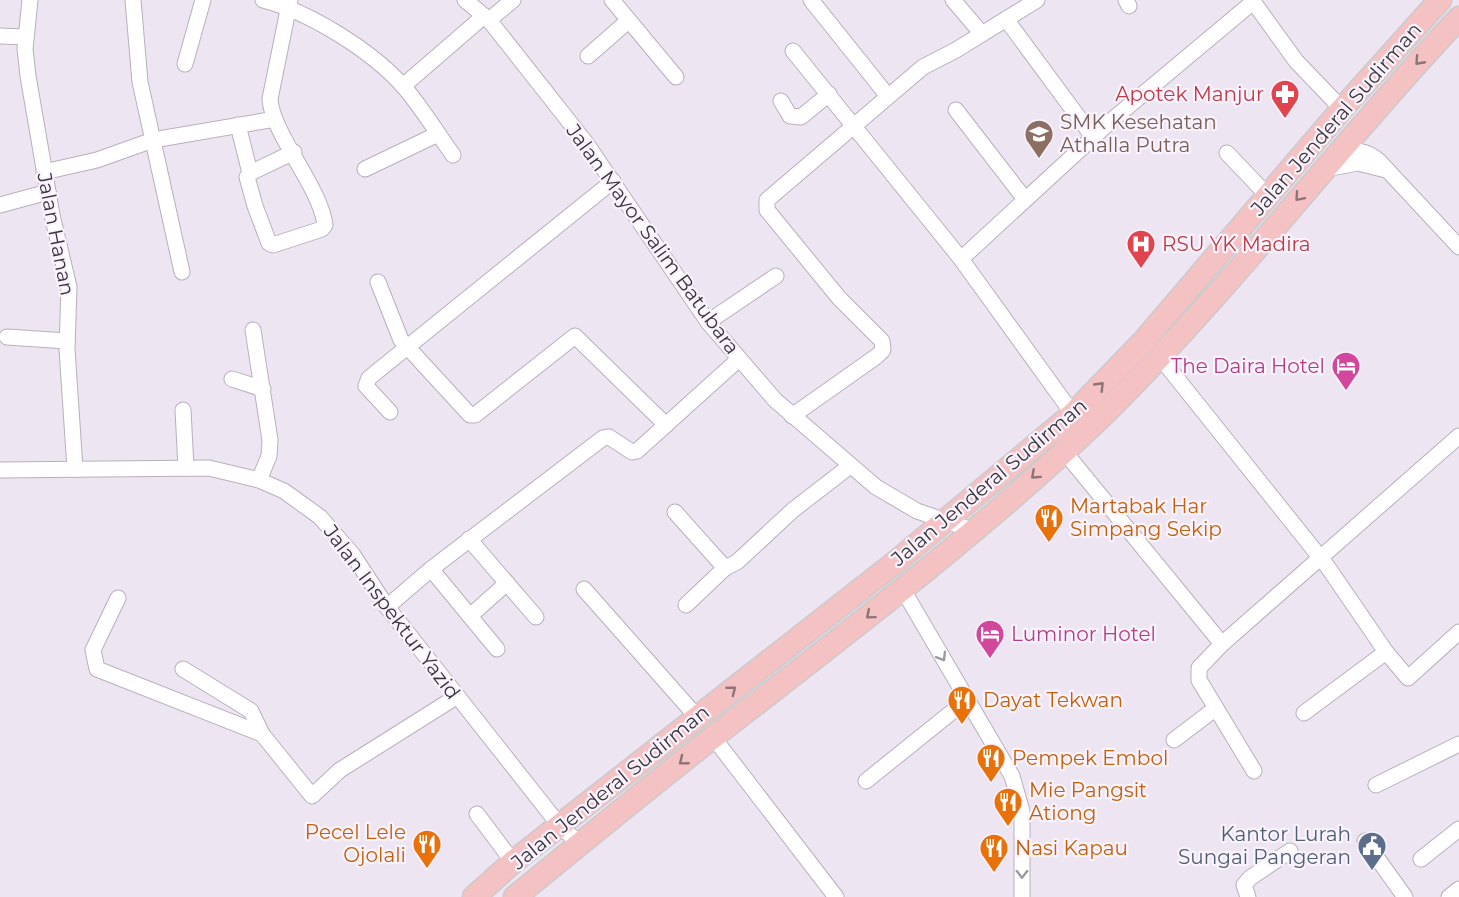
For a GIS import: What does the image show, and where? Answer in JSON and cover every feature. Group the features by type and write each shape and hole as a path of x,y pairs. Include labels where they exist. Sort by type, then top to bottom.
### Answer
{"highway":[{"name":"Jalan Jenderal Sudirman","path":"474,897 513,862 946,521 1072,414 1142,343 1342,109 1440,0"},
{"name":"Jalan Jenderal Sudirman","path":"515,897 902,588 972,530 1102,415 1159,356 1459,18"},
{"path":"1319,136 1330,161"},
{"path":"697,717 713,737"}],"street":[{"name":"Jalan Hanan","path":"30,0 26,37 29,84 44,172 68,279 67,341 75,469"},
{"path":"133,0 140,82 182,272"},
{"path":"185,64 203,0"},
{"path":"263,0 289,3 358,48 404,86 453,155"},
{"path":"404,86 486,18 513,0"},
{"path":"612,0 676,77"},
{"path":"812,0 887,95"},
{"path":"953,0 982,34"},
{"path":"792,416 883,350 882,341 839,298 767,210 767,200 887,95 923,67 1037,0"},
{"name":"Jalan Mayor Salim Batubara","path":"469,1 486,18 613,181 708,322 792,416 876,487 917,511 972,530"},
{"path":"961,259 1024,198 1093,137 1253,1 1296,61 1342,109"},
{"path":"238,125 250,173 247,182 269,243 278,244 322,229 325,220 294,152 275,119 270,99 289,3"},
{"path":"1006,19 1093,137"},
{"path":"588,56 628,21"},
{"path":"0,36 26,37"},
{"path":"793,51 829,94 852,127 961,259 1072,414"},
{"path":"781,101 790,116 801,117 829,94"},
{"path":"956,110 1024,198"},
{"path":"44,172 97,160 153,140 275,119"},
{"path":"365,169 438,134"},
{"path":"1330,161 1358,150 1369,152 1459,247"},
{"path":"250,173 294,152"},
{"path":"1227,153 1268,196"},
{"path":"1330,161 1386,170"},
{"path":"390,412 366,383 407,346 613,181"},
{"path":"0,205 48,192"},
{"path":"708,322 776,276"},
{"path":"378,282 398,335 473,416 575,336 666,425"},
{"path":"253,330 270,440 269,456 259,480"},
{"path":"7,337 67,341"},
{"path":"1159,356 1321,558 1386,652 1408,678 1459,632"},
{"path":"387,607 469,539 603,438 609,437 632,452 637,451 739,359"},
{"path":"232,379 263,389"},
{"path":"183,410 186,468"},
{"path":"1254,771 1199,680 1198,668 1222,644 1459,436"},
{"path":"1063,450 1222,644"},
{"path":"686,604 724,568 737,562 793,510 850,466"},
{"name":"Jalan Inspektur Yazid","path":"0,470 186,468 218,470 259,480 284,491 320,517 362,566 387,607 456,697 560,826 580,844"},
{"path":"675,512 724,568"},
{"path":"469,539 536,617"},
{"path":"431,569 497,649"},
{"path":"470,616 507,583"},
{"path":"902,588 1001,754 1017,789 1022,811 1022,897"},
{"path":"584,589 697,717"},
{"path":"118,598 93,650 97,669 262,734"},
{"path":"1304,713 1386,652"},
{"path":"183,669 251,711 262,734 312,796 340,770 456,697"},
{"path":"866,782 968,699"},
{"path":"1174,740 1215,708"},
{"path":"713,737 836,897"},
{"path":"1376,785 1459,744"},
{"path":"477,814 513,862"},
{"path":"1421,859 1459,829"},
{"path":"1365,841 1405,897"},
{"path":"1248,897 1244,885 1250,878 1290,851"},
{"path":"1449,897 1459,889"}],"place":[{"name":"Apotek Manjur","path":"1285,120"},
{"name":"SMK Kesehatan Athalla Putra","path":"1039,160"},
{"name":"RSU YK Madira","path":"1141,270"},
{"name":"The Daira Hotel","path":"1346,392"},
{"name":"Martabak Har Simpang Sekip","path":"1049,544"},
{"name":"Luminor Hotel","path":"990,660"},
{"name":"Dayat Tekwan","path":"962,726"},
{"name":"Pempek Embol","path":"991,784"},
{"name":"Mie Pangsit Ationg","path":"1008,828"},
{"name":"Pecel Lele Ojolali","path":"427,870"},
{"name":"Kantor Lurah Sungai Pangeran","path":"1372,872"},
{"name":"Nasi Kapau","path":"994,874"}]}
